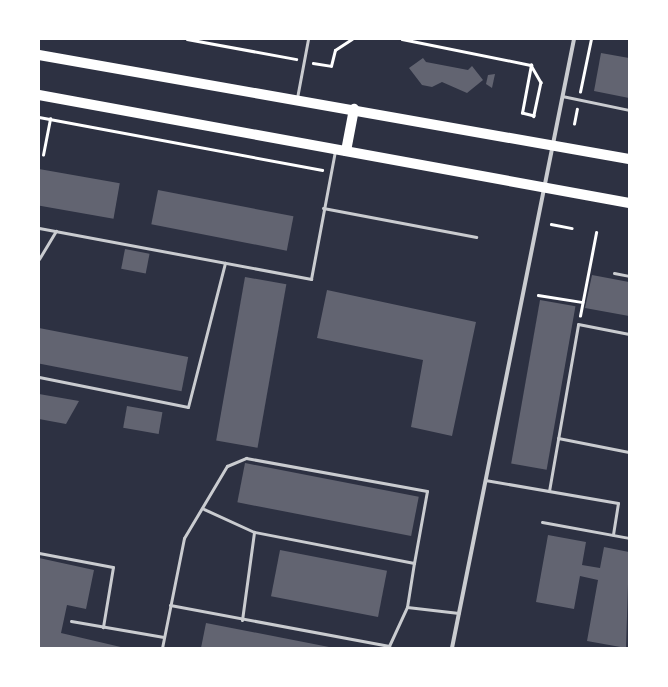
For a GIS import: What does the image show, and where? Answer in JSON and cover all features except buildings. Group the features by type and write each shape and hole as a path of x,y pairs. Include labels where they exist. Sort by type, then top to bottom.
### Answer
{"main road":[{"path":"39,55 354,109 629,160"},
{"path":"39,95 629,203"},
{"path":"341,150 354,109"}],"street":[{"path":"452,648 574,39"}],"lane":[{"path":"297,99 308,39"},
{"path":"562,96 629,110"},
{"path":"39,228 311,279 323,208 331,172 341,150"},
{"path":"323,208 476,237"},
{"path":"39,259 56,232"},
{"path":"39,377 188,407 225,263"},
{"path":"614,273 629,276"},
{"path":"549,491 578,324 629,334"},
{"path":"558,438 629,452"},
{"path":"162,648 170,605 184,538 204,509 227,466 246,458 427,491 407,607 389,646 242,620 170,605"},
{"path":"485,480 618,503 613,535"},
{"path":"204,509 254,532 414,563"},
{"path":"542,522 629,538"},
{"path":"242,620 254,532"},
{"path":"39,552 113,567 103,627"},
{"path":"407,607 459,613"},
{"path":"71,621 164,637"}],"path":[{"path":"187,39 332,66 335,50 352,39"},
{"path":"402,39 531,65 541,82 534,116 522,113 531,65"},
{"path":"574,124 591,39"},
{"path":"39,117 331,172"},
{"path":"43,155 50,119"},
{"path":"551,224 572,228"},
{"path":"578,324 596,232"},
{"path":"538,295 582,302"}]}
